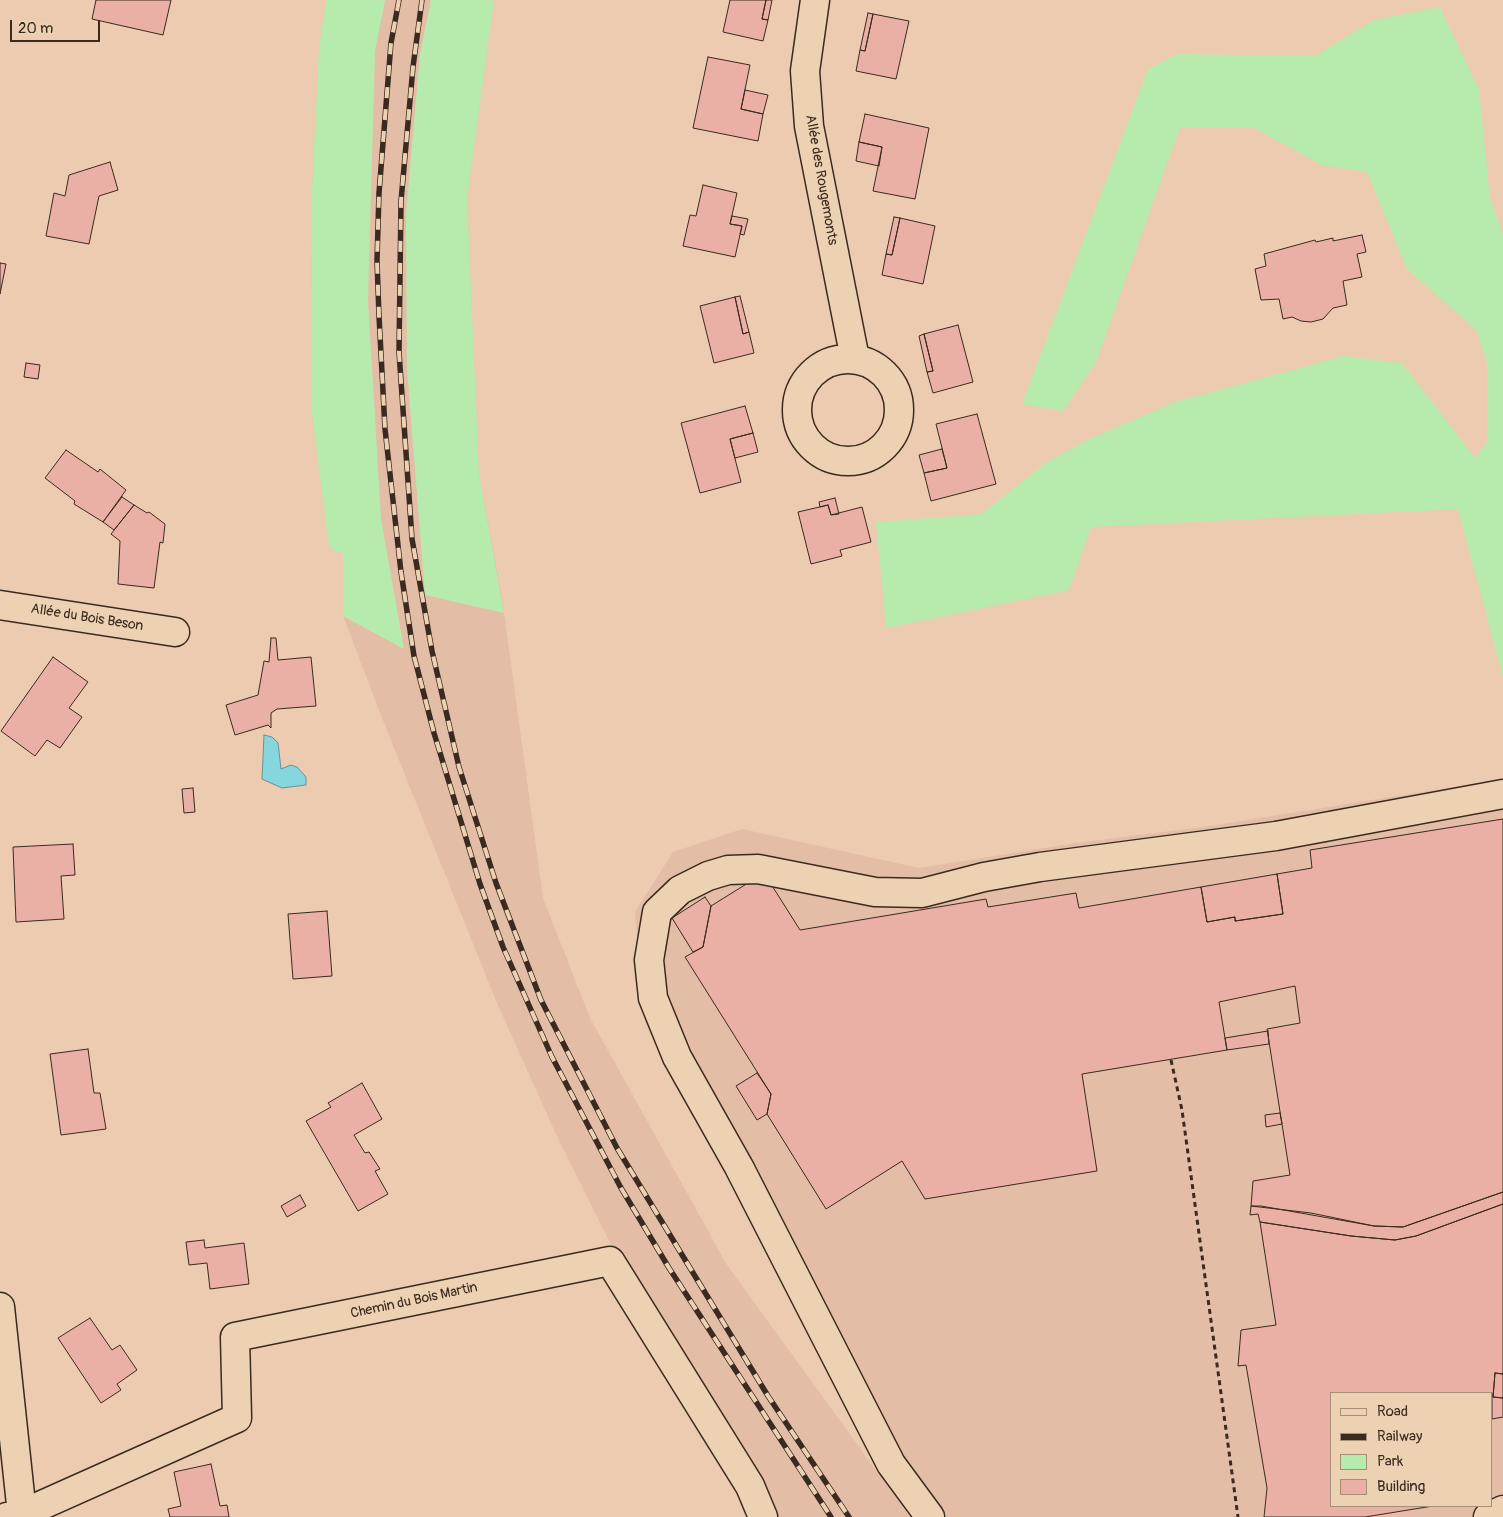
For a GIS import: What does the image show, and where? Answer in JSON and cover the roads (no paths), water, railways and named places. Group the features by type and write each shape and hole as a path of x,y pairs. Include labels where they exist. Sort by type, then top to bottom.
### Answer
{"street":[{"name":"Allée des Rougemonts","path":"815,0 805,71 809,126 855,359"},
{"name":"Allée du Bois Beson","path":"0,605 175,632"},
{"path":"930,1517 891,1464 739,1167 677,1057 653,998 649,960 657,912 680,890 708,876 728,870 758,869 875,892 922,893 984,877 1040,867 1276,836 1503,794"},
{"name":"Chemin du Bois Martin","path":"0,1307 14,1515 237,1418 235,1337 610,1261 750,1486 763,1517"},
{"path":"1488,1517 1503,1510"}],"water":[{"path":"264,735 272,737 278,743 281,769 291,765 297,767 306,777 306,785 282,788 262,779"}],"railway":[{"path":"399,0 391,43 379,193 377,261 379,316 385,429 401,572 414,656 434,733 480,884 503,947 552,1057 621,1188 669,1268 831,1517"},
{"path":"422,0 413,67 401,201 399,352 412,539 432,651 459,767 496,883 541,1000 617,1148 768,1396 849,1517"}]}
